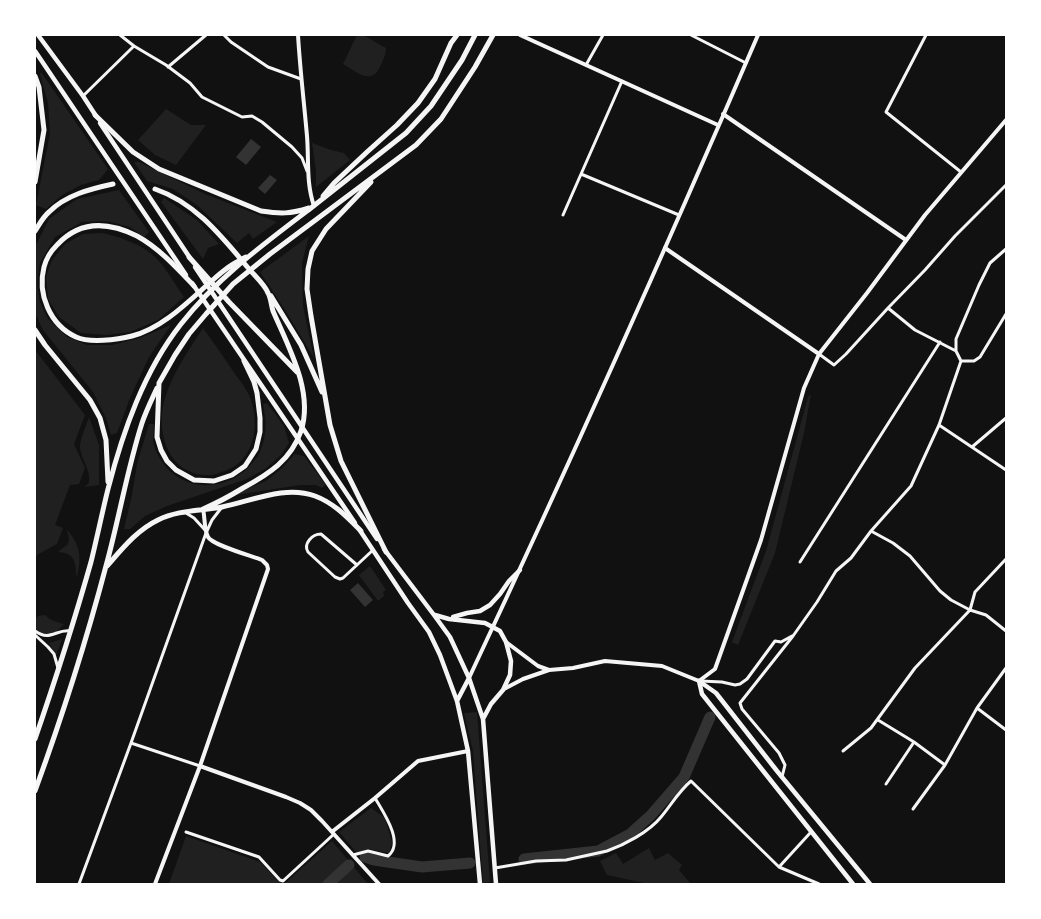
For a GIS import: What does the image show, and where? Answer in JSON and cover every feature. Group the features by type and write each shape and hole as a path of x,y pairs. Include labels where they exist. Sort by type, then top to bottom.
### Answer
{"highway":[{"path":"320,201 334,183 418,103 434,79 451,43 457,35"},
{"path":"35,739 58,672 91,561 108,487 127,424 148,376 175,333 197,305 229,274 406,132 431,106 462,60 475,35"},
{"path":"35,790 82,653 107,566 133,455 143,421 159,383 175,355 189,334 233,284 270,254 416,145 441,119 476,67 492,35"},
{"path":"35,76 44,130 35,182"},
{"path":"95,115 133,152 158,169 261,211 279,214 295,212 314,206"},
{"path":"380,171 326,229 312,251 308,269 307,289 330,425 341,462 386,552"},
{"path":"35,231 48,212 64,200 88,189 113,184"},
{"path":"155,188 185,203 205,219 224,238 268,292 301,346 325,397"},
{"path":"194,286 147,242 112,227 98,225 85,226 73,232 60,241 52,250 44,266 42,296 55,320 64,330 76,338 106,340 132,336 163,323 225,269 265,244"},
{"path":"189,257 228,302 299,374"},
{"path":"203,509 266,475 279,465 291,451 301,431 305,402 299,374 272,307 268,292"},
{"path":"35,330 90,400 100,418 106,440 108,487"},
{"path":"159,383 157,437 167,461 176,470 194,480 214,481 232,475 245,466 256,449 260,432 257,393 244,360"},
{"path":"107,566 131,540 158,520 182,512 222,507 280,493 309,494 324,499 361,531"}],"main road":[{"path":"38,35 83,96 386,552 450,637 469,678 483,719 496,884"},
{"path":"35,50 429,632 440,654 457,700 468,751 480,884"},
{"path":"449,618 480,612 490,605 520,570"},
{"path":"434,615 485,623 500,631 506,642 512,661 510,675 503,690 491,704 483,719"},
{"path":"457,700 469,678"},
{"path":"699,681 716,693 870,884"},
{"path":"699,681 702,694 853,884"},
{"path":"778,789 787,783"}],"street":[{"path":"120,35 190,83 202,97 242,117 252,116 262,122 292,146 302,158 308,172"},
{"path":"168,67 206,35"},
{"path":"224,35 268,68 301,79"},
{"path":"298,35 308,172 310,193 314,206"},
{"path":"520,35 718,125"},
{"path":"586,65 603,35"},
{"path":"691,35 746,63"},
{"path":"469,678 527,555 665,248 758,35"},
{"path":"926,35 886,112 961,172"},
{"path":"83,96 134,46"},
{"path":"563,215 622,81"},
{"path":"724,114 906,240"},
{"path":"699,681 715,669 761,540 804,388 819,354 867,294 925,215 1006,120"},
{"path":"581,174 679,216"},
{"path":"665,248 834,365 955,236 1006,185"},
{"path":"782,777 784,765 779,753 742,709 740,703 793,636 836,571 851,558 871,531 911,486 939,426 961,361 956,351 956,340 990,263 1006,249"},
{"path":"888,308 915,330 956,351"},
{"path":"961,361 974,361 980,357 1006,314"},
{"path":"1000,324 1006,328"},
{"path":"800,562 940,342"},
{"path":"972,447 1006,418"},
{"path":"939,426 1006,470"},
{"path":"79,884 206,533 212,520 222,507"},
{"path":"203,509 206,533"},
{"path":"155,884 200,766 268,569 268,565 262,560 214,543 194,518 182,512"},
{"path":"871,531 910,556 940,591 951,600 970,610 986,615 1006,631"},
{"path":"357,566 321,534 315,535 306,545 308,552 337,578 343,578 357,566 374,550"},
{"path":"843,751 878,720 915,668 970,610 975,592 1006,559"},
{"path":"35,631 47,637 64,630 70,632"},
{"path":"503,690 523,679 549,670 573,668 605,661 662,666 699,681 740,684 747,679 775,641 781,642 793,636"},
{"path":"36,638 54,654 58,672"},
{"path":"506,642 538,666 549,670"},
{"path":"913,808 945,765 977,708 1006,668"},
{"path":"977,708 1006,730"},
{"path":"878,720 914,742 945,765"},
{"path":"886,784 914,742"},
{"path":"131,743 300,803 311,810 379,884"},
{"path":"186,832 259,857 283,881 333,833 418,761 468,751"},
{"path":"494,868 536,861 566,860 614,849 645,831 659,819 683,788 691,781 779,867 819,884"},
{"path":"353,855 368,850 388,856 394,849 389,822 375,798"},
{"path":"779,867 811,832"}],"shaded area":[{"path":"357,35 363,35 386,48 380,67 372,76 358,73 343,64"},
{"path":"41,72 108,169 99,180 81,185 62,195 46,209 36,205 50,133 48,103 40,75"},
{"path":"166,109 191,125 206,125 176,165 155,155 138,140"},
{"path":"251,139 261,147 246,165 236,157"},
{"path":"312,143 344,153 350,160 316,187 316,171"},
{"path":"134,162 139,162 205,194 277,222 253,239 249,233 237,243 197,205 173,189 147,181"},
{"path":"270,175 277,180 265,194 258,188"},
{"path":"119,190 149,232 144,237 130,227 107,221 82,222 55,237 40,263 37,283 40,302 48,319 67,337 87,345 112,345 140,338 171,325 149,357 130,398 117,433 111,435 106,418 93,392 43,330 35,313 35,247 49,219 77,199"},
{"path":"164,198 197,220 219,244 208,248 203,259 161,202"},
{"path":"103,233 131,242 150,253 163,267 184,297 158,320 130,332 106,335 81,333 59,317 48,299 46,277 52,260 65,244 83,234"},
{"path":"309,236 302,263 303,306 314,358 260,272"},
{"path":"203,328 248,393 254,410 255,421 252,442 243,459 235,466 214,475 196,474 184,469 168,450 162,425 162,411 168,388"},
{"path":"35,350 85,415 74,444 85,468 79,484 70,485 55,525 63,528 57,544 37,555 35,559"},
{"path":"811,394 804,433 775,553 738,645 732,642 766,551 808,397"},
{"path":"267,403 284,426 289,443 281,455 265,469 247,479 167,506 145,516 130,529 124,529 137,464 149,424 154,424 153,440 158,454 166,467 175,475 185,481 196,484 218,484 229,481 239,475 258,456 265,430 263,404"},
{"path":"89,417 99,445 99,485 84,487 89,483 89,478 80,445"},
{"path":"295,454 304,456 326,485 322,488 316,485 300,485 229,496 266,481"},
{"path":"67,530 75,540 79,551 77,576 75,562 71,556 58,552 68,544"},
{"path":"370,566 386,590 383,592 384,596 378,601 359,575"},
{"path":"358,583 373,600 365,607 350,590"},
{"path":"45,615 52,620 64,624 57,631 43,635 35,630 35,619 38,616"},
{"path":"62,639 56,656 49,643"},
{"path":"477,712 490,882 483,883 473,751 464,713"},
{"path":"371,808 385,818 392,843 389,853 368,849 357,853 339,832"},
{"path":"186,836 260,862 281,884 169,884"},
{"path":"332,841 368,884 284,884"},
{"path":"649,848 655,860 668,853 682,865 679,870 690,883 649,884 607,875 600,861 616,853 623,864"}],"waterway":[{"path":"524,859 598,851 630,834 651,815 684,777 710,717"},
{"path":"365,857 422,867 470,863"},
{"path":"328,884 349,865"}]}
